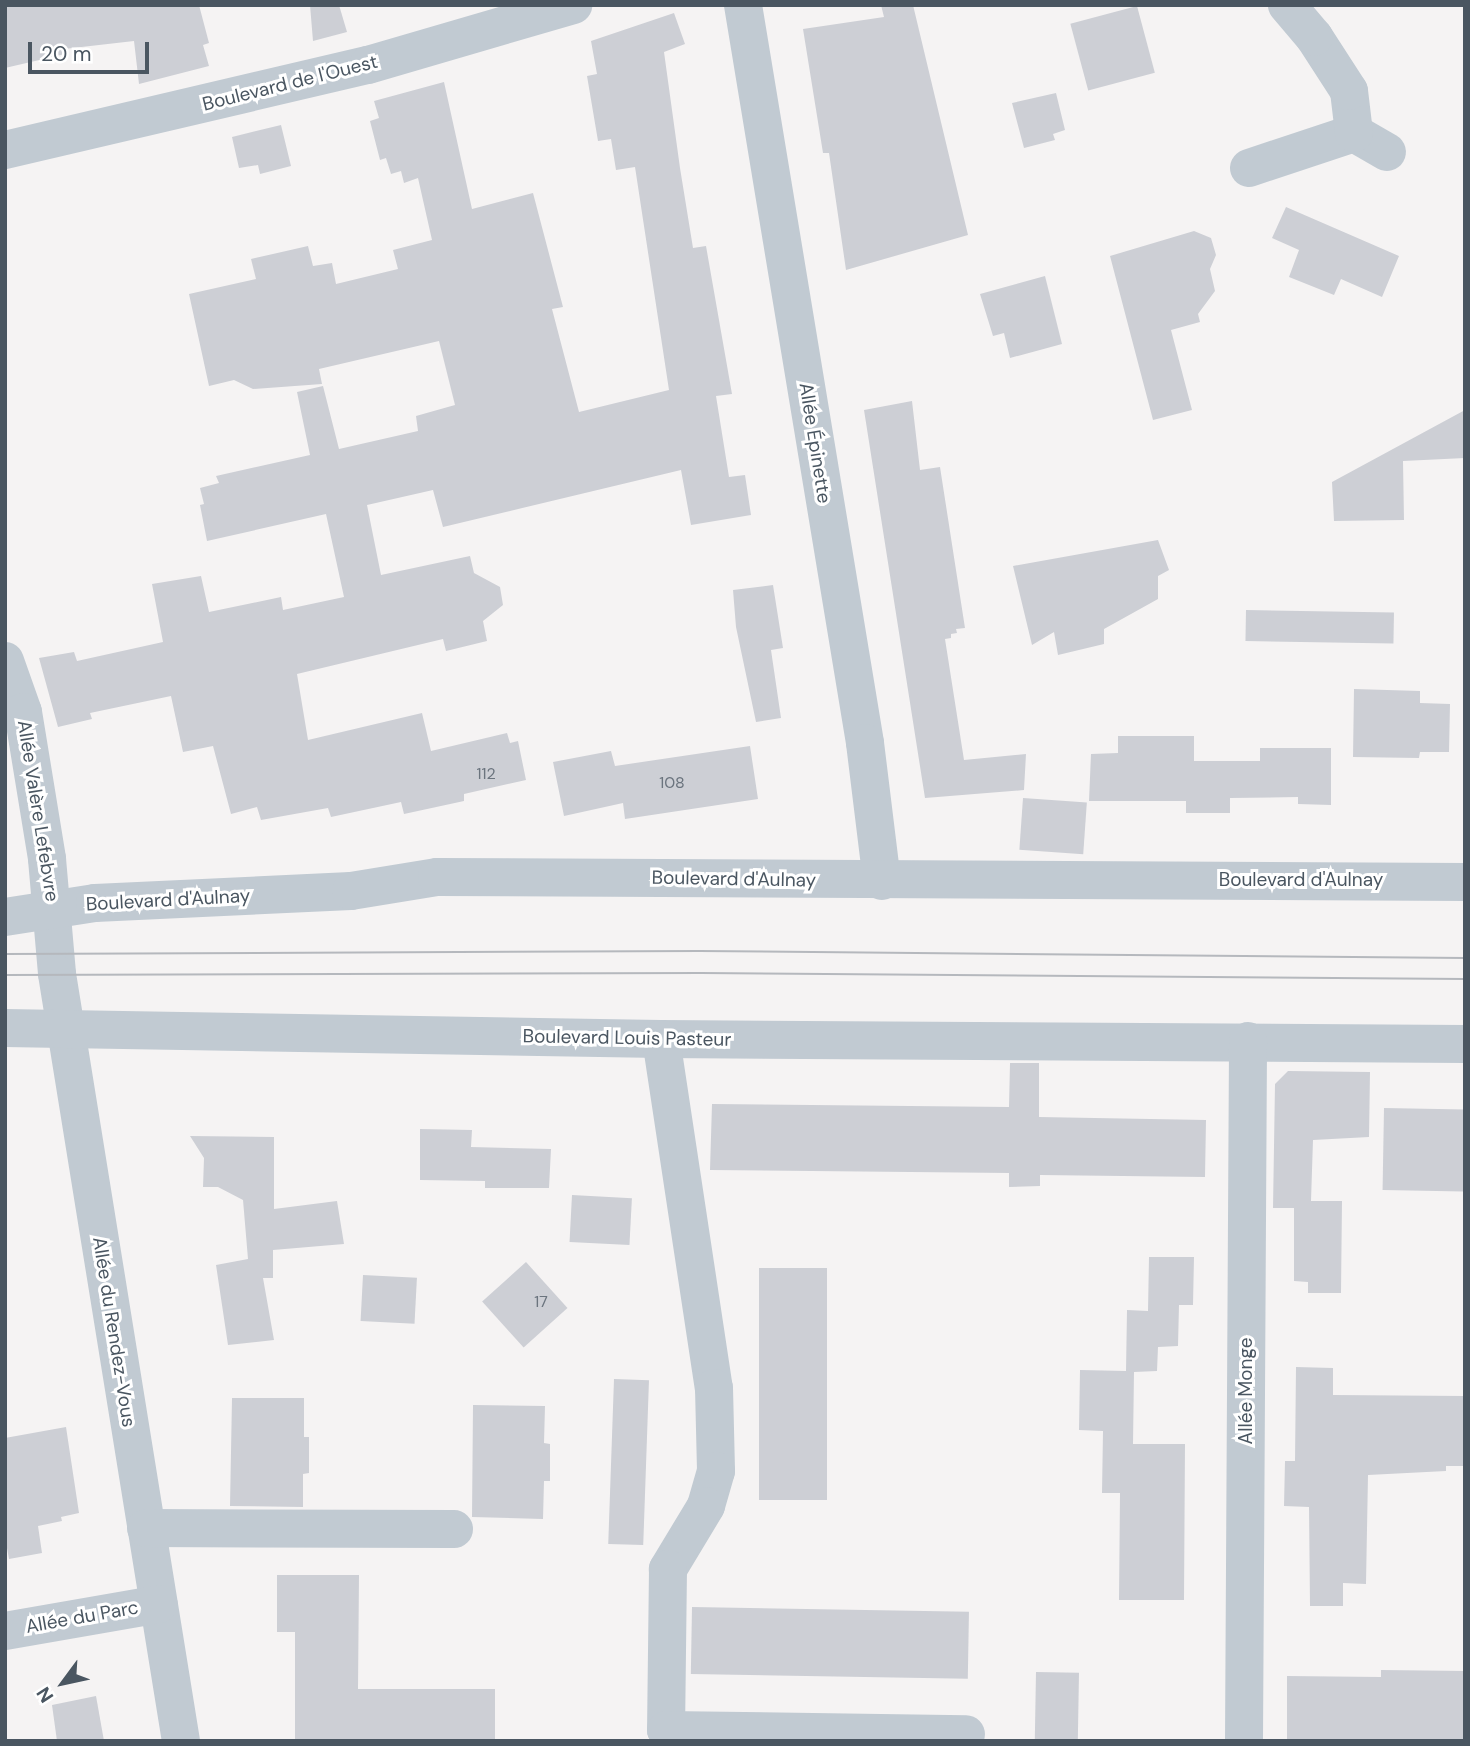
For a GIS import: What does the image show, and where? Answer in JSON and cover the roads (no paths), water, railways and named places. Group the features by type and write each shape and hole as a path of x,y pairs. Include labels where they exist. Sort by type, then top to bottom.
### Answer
{"street":[{"name":"Boulevard de l'Ouest","path":"5,150 368,65 573,5"},
{"name":"Allée Épinette","path":"743,5 865,743 882,881"},
{"path":"1287,5 1314,37 1349,91 1354,133"},
{"path":"1249,168 1354,133 1387,152"},
{"name":"Allée Valère Lefebvre","path":"5,661 23,712 53,915"},
{"name":"Boulevard d'Aulnay","path":"5,917 53,915 95,902 351,891 437,877 1465,882"},
{"name":"Allée du Rendez-Vous","path":"53,915 66,1029 181,1741"},
{"name":"Boulevard Louis Pasteur","path":"5,1028 660,1039 1248,1041"},
{"path":"660,1039 714,1388 716,1471 706,1506 668,1569 666,1730 966,1734"},
{"path":"1248,1041 1465,1044"},
{"name":"Allée Monge","path":"1244,1741 1248,1041"},
{"path":"146,1528 454,1529"},
{"name":"Allée du Parc","path":"5,1631 159,1604"}],"tram line":[{"path":"5,954 699,951 1465,958"},
{"path":"5,975 701,973 1465,979"}]}
